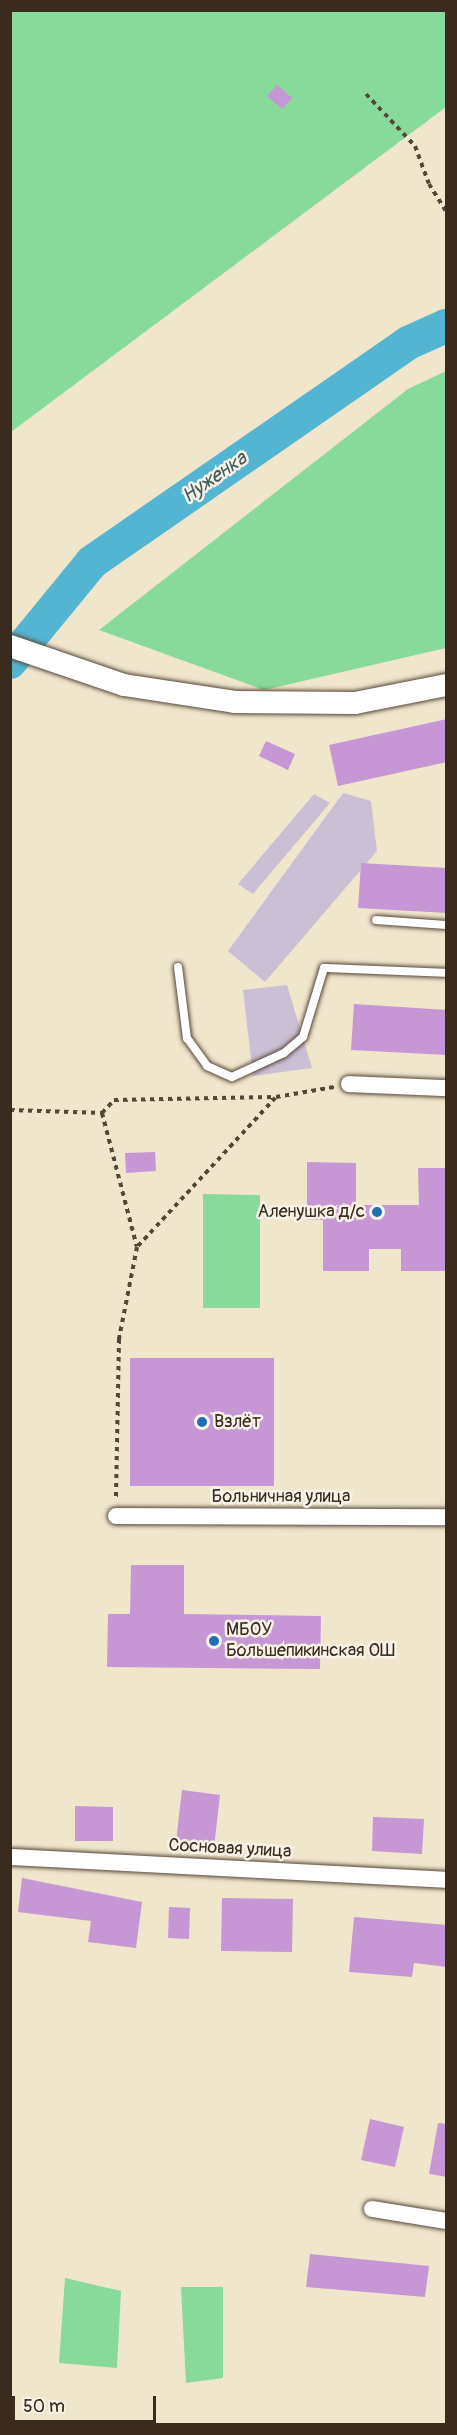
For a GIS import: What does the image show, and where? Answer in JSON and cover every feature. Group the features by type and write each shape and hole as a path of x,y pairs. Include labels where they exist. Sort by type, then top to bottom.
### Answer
{"street":[{"path":"10,646 124,685 235,702 355,703 447,685"},
{"path":"349,1084 447,1088"},
{"name":"Больничная улица","path":"116,1516 447,1517"},
{"name":"Сосновая улица","path":"10,1857 447,1880"},
{"path":"372,2209 447,2222"}],"lane":[{"path":"376,920 447,925"},
{"path":"178,967 187,1038 207,1066 232,1077 284,1053 303,1037 324,968 447,973"}],"path":[{"path":"366,94 415,146 429,184 447,211"},
{"path":"10,1110 102,1113 114,1100 276,1097 349,1084"},
{"path":"137,1247 276,1097"},
{"path":"102,1113 137,1247 119,1339 116,1516"}],"shaded area":[{"path":"343,793 371,801 377,851 265,982 228,951"},
{"path":"314,794 330,803 253,894 238,884"},
{"path":"287,985 312,1068 253,1076 243,990"}],"green space":[{"path":"11,11 446,11 446,107 11,432"},
{"path":"446,371 446,648 264,690 99,630 408,389"},
{"path":"203,1194 260,1195 260,1308 203,1308"},
{"path":"65,2278 121,2291 117,2368 59,2363"},
{"path":"181,2287 223,2287 223,2378 186,2383"}],"building":[{"path":"277,85 292,98 282,109 267,96"},
{"path":"447,719 447,762 338,786 329,745"},
{"path":"266,741 295,754 288,770 259,756"},
{"path":"361,863 447,868 447,913 358,908"},
{"path":"354,1004 447,1010 447,1055 351,1050"},
{"path":"155,1152 156,1171 126,1173 125,1153"},
{"name":"Аленушка д/с","path":"307,1162 356,1163 356,1205 419,1205 418,1168 447,1168 447,1271 401,1271 401,1249 369,1249 369,1271 323,1271 323,1220 307,1220"},
{"name":"Взлёт","path":"130,1358 274,1358 274,1486 130,1486"},
{"name":"МБОУ Большепикинская ОШ","path":"131,1565 184,1565 184,1614 321,1616 320,1669 107,1667 108,1614 130,1614"},
{"path":"182,1790 220,1795 214,1847 176,1842"},
{"path":"75,1806 113,1807 113,1841 75,1841"},
{"path":"373,1817 424,1819 422,1854 372,1851"},
{"path":"22,1878 142,1902 136,1948 88,1942 91,1921 18,1912"},
{"path":"222,1898 293,1899 292,1952 221,1951"},
{"path":"169,1907 190,1908 189,1939 168,1938"},
{"path":"354,1917 447,1925 447,1967 414,1963 412,1977 349,1972"},
{"path":"370,2119 404,2127 395,2167 361,2160"},
{"path":"438,2123 447,2124 447,2177 429,2174"},
{"path":"310,2254 429,2266 425,2297 306,2287"}],"waterway":[{"name":"Нуженка","path":"10,662 92,562 408,343 446,326"}],"place":[{"name":"Аленушка д/с","path":"377,1212"},
{"name":"Взлёт","path":"202,1422"},
{"name":"МБОУ Большепикинская ОШ","path":"214,1641"}]}
